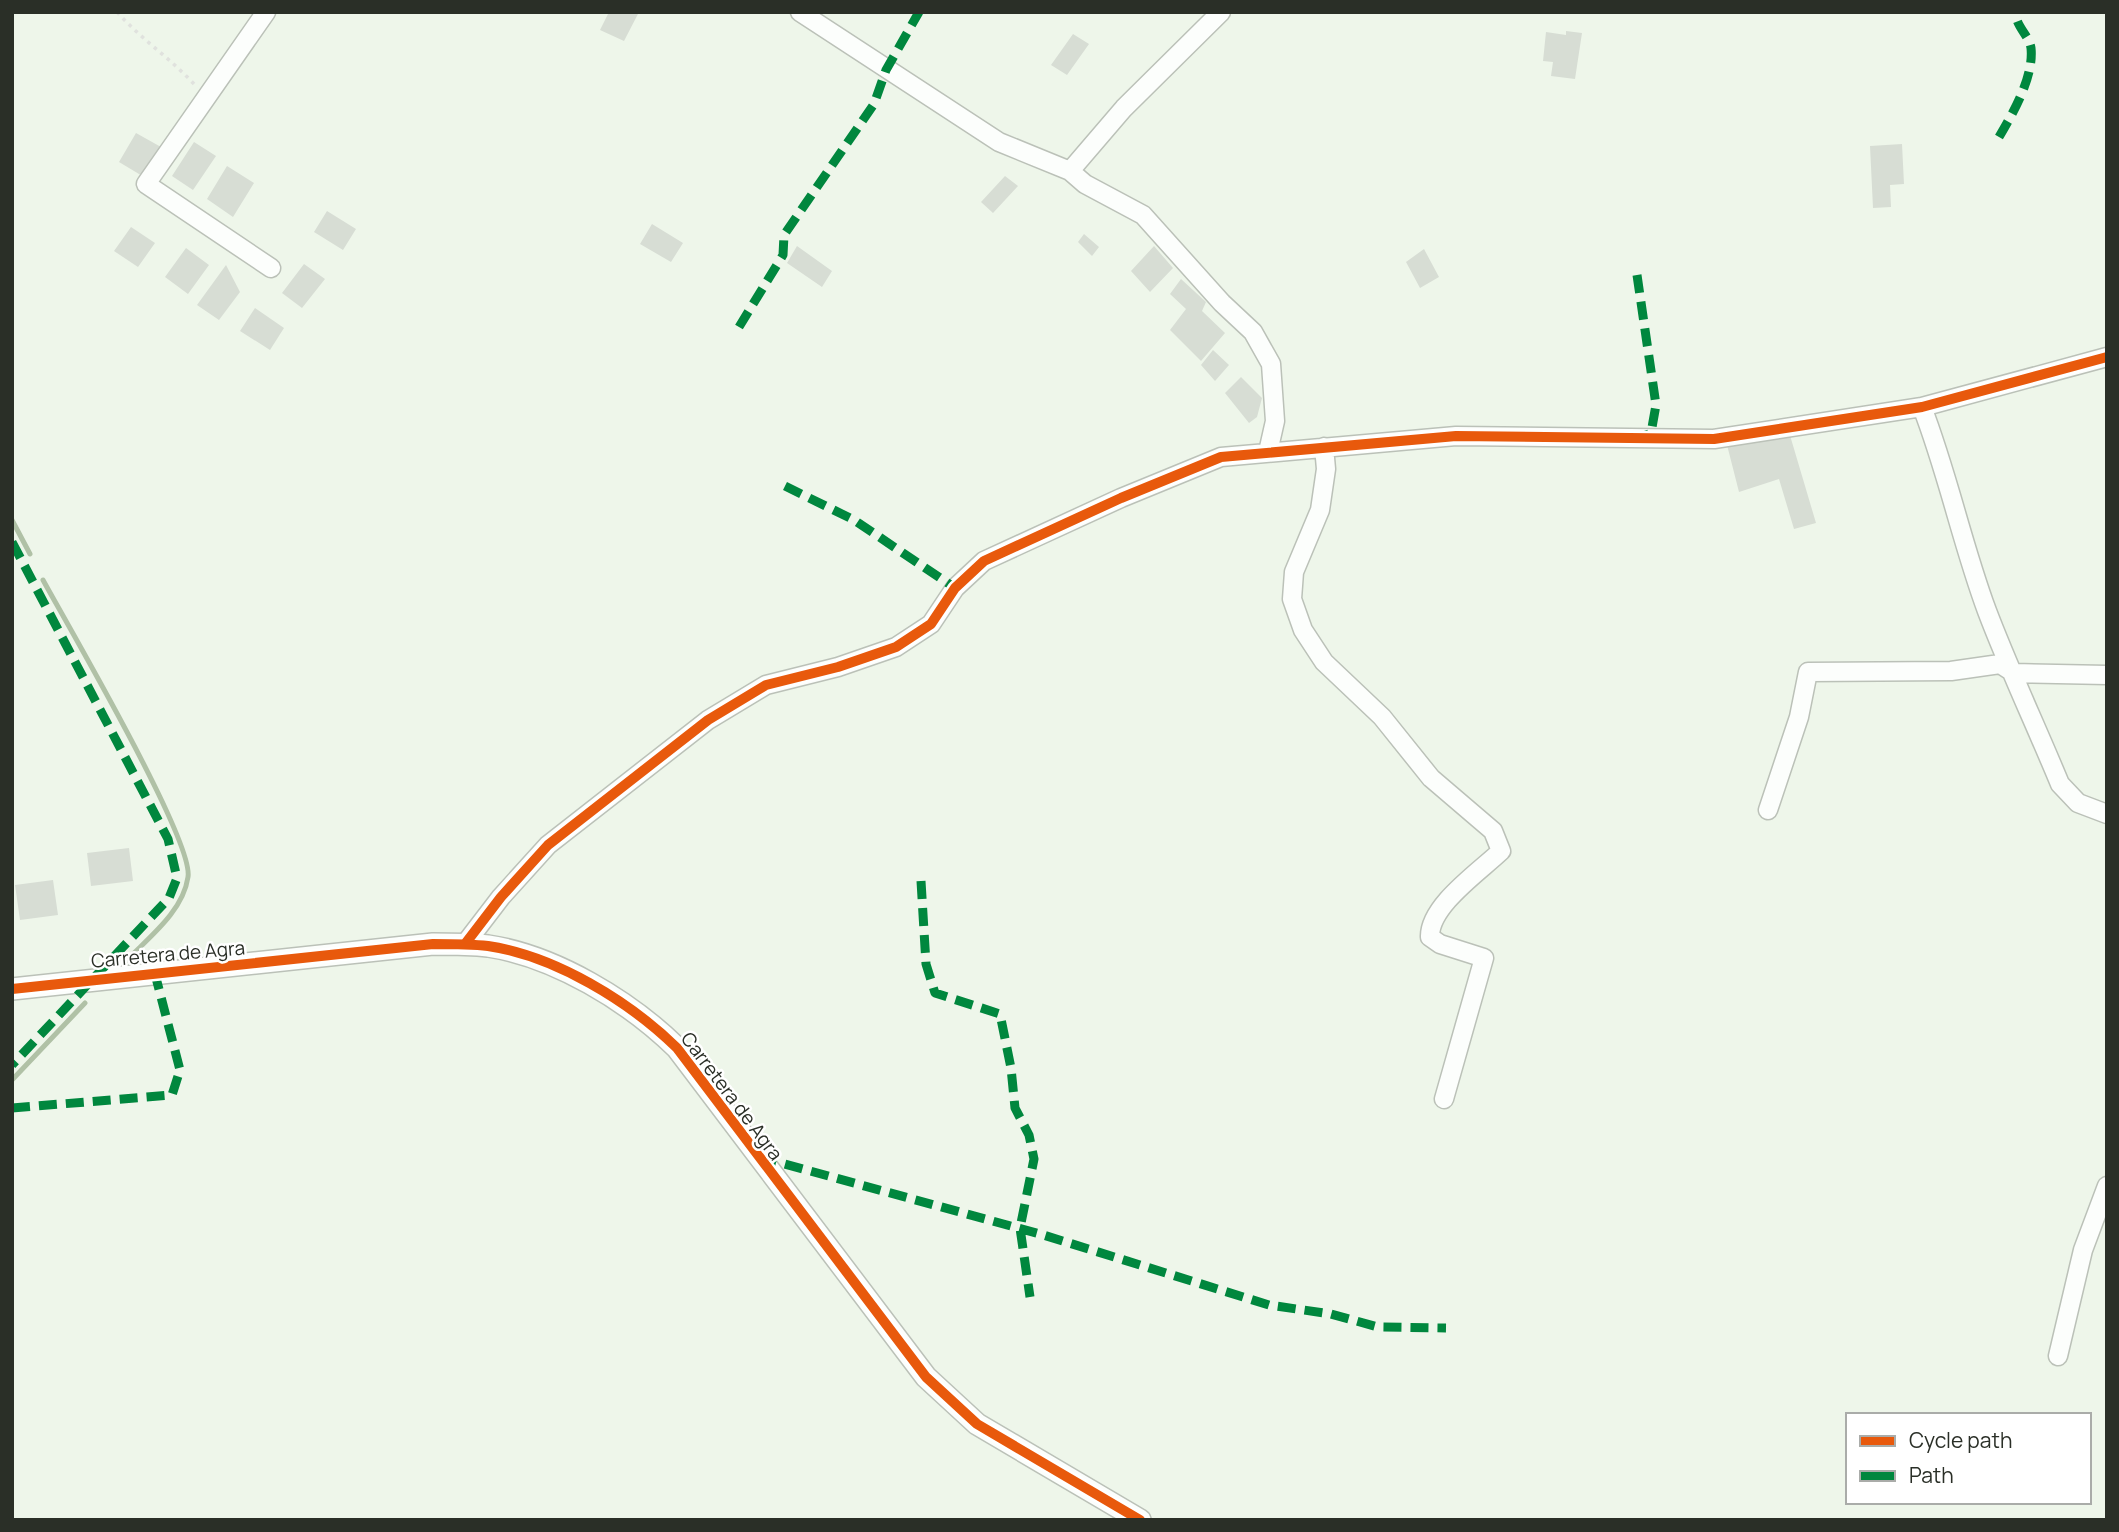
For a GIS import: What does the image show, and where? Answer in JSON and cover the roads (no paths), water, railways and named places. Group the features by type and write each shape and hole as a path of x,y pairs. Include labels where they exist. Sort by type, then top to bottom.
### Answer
{"street":[{"path":"266,12 146,184 271,268"},
{"path":"800,12 999,142 1070,171 1085,184 1143,215 1222,303 1253,332 1271,364 1275,421 1268,453"},
{"path":"1070,171 1124,108 1220,12"},
{"path":"465,944 501,897 548,845 708,720 766,685 838,667 896,647 930,624 955,588 985,561 1121,498 1221,457 1456,436 1714,439 1922,407 2107,356"},
{"path":"1922,407 1940,454 1959,528 1983,600 2060,784 2078,803 2107,814"},
{"path":"1324,447 1326,469 1322,500 1294,572 1292,599 1303,630 1324,662 1382,717 1431,778 1493,831 1501,851 1452,895 1429,925 1430,937 1440,944 1484,958 1444,1099"},
{"path":"1768,810 1799,718 1808,672 1951,671 2000,664 2014,673 2107,675"},
{"name":"Carretera de Agra","path":"12,989 407,947 465,944 509,951 539,961 628,1005 653,1024 677,1048 926,1377 977,1424 1140,1520"},
{"path":"2059,1356 2083,1250 2107,1186"}],"waterway":[{"path":"12,520 30,554"},
{"path":"43,580 127,732 185,856 188,877 179,902 163,924 125,962"},
{"path":"12,1080 85,1003"}]}
